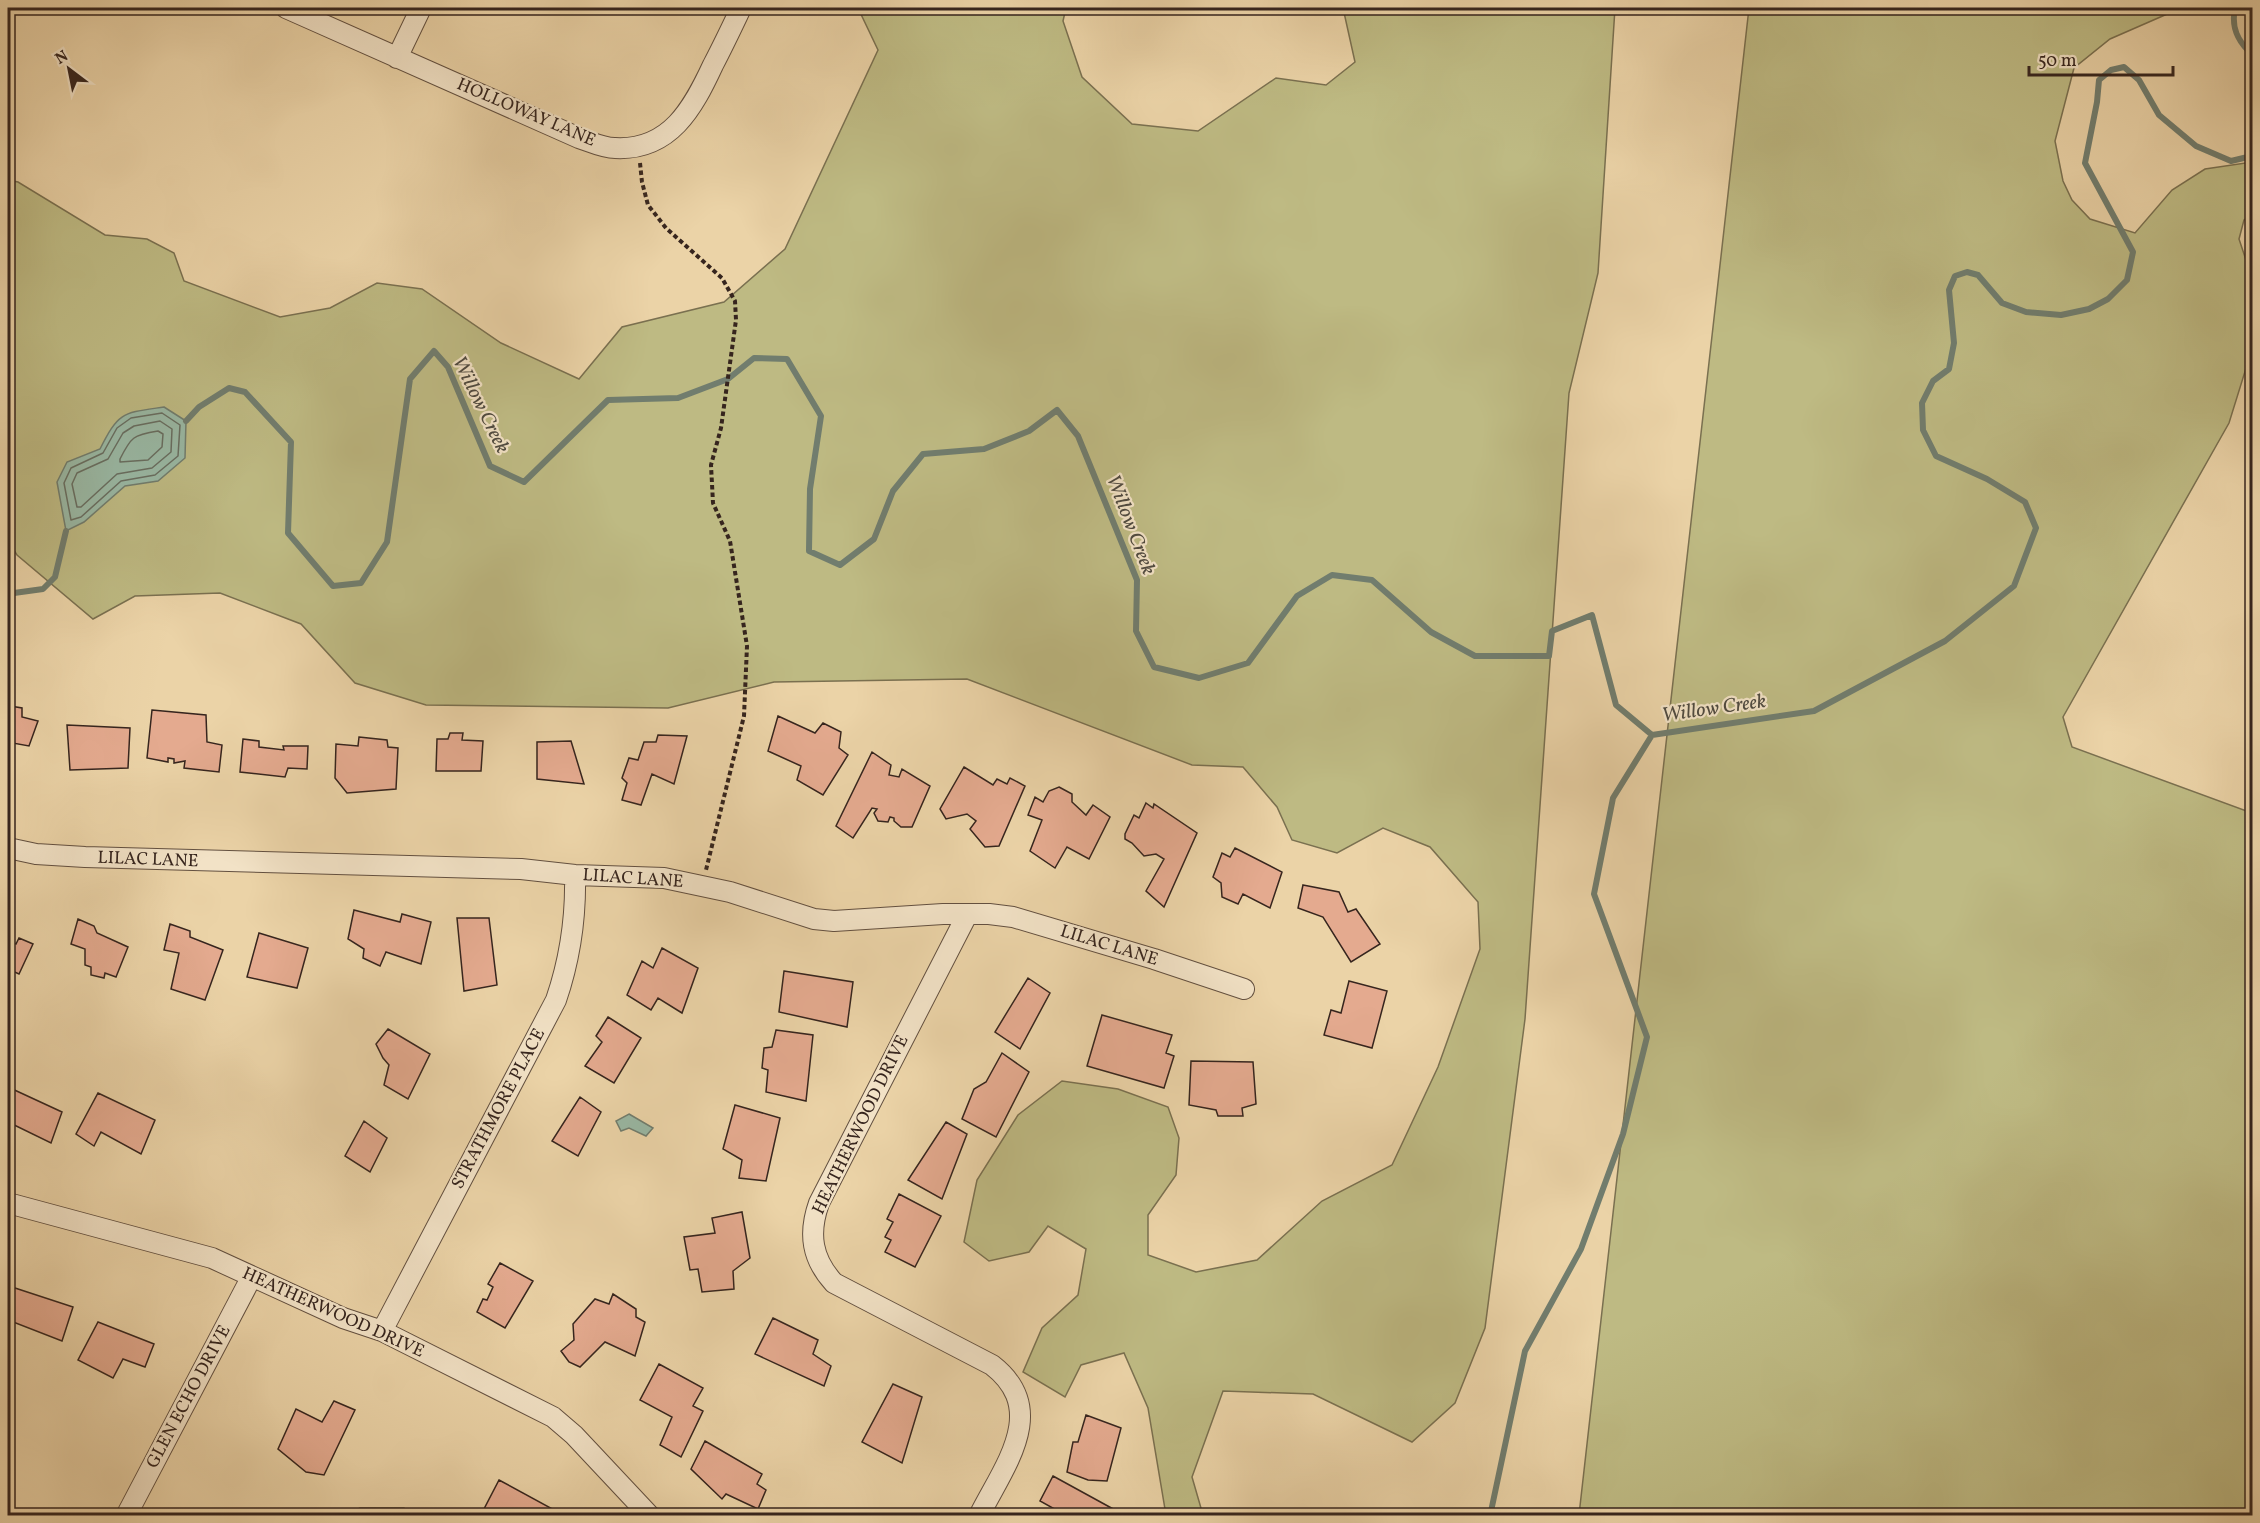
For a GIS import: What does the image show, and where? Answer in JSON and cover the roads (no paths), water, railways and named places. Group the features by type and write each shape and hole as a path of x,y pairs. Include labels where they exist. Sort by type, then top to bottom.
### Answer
{"street":[{"name":"HOLLOWAY LANE","path":"286,8 579,138 615,148 639,146 674,129 689,112 741,8"},
{"path":"397,58 421,8"},
{"name":"LILAC LANE","path":"8,848 36,854 85,857 521,869 575,875 664,878 702,885 814,920 989,914 1013,918 1154,959 1244,989"},
{"name":"STRATHMORE PLACE","path":"382,1331 556,1000 570,951 575,875"},
{"name":"HEATHERWOOD DRIVE","path":"967,915 819,1203 812,1229 817,1259 824,1272 834,1283 992,1365 1010,1381 1020,1404 1021,1421 1018,1439 979,1515"},
{"name":"HEATHERWOOD DRIVE","path":"8,1203 212,1258 251,1278 343,1318 382,1331 553,1417 574,1434 650,1515"},
{"name":"GLEN ECHO DRIVE","path":"126,1515 251,1278"}],"water":[{"path":"164,407 186,421 185,458 158,481 125,486 84,522 66,531 57,482 67,462 100,449 112,427 124,416"},
{"path":"629,1114 653,1128 646,1136 629,1128 621,1131 616,1121"}],"waterway":[{"name":"Willow Creek","path":"2235,8 2236,33 2242,44 2252,54"},
{"name":"Willow Creek","path":"186,421 199,407 229,388 245,392 291,442 288,533 333,586 361,583 387,542 410,379 434,351 448,367 490,466 524,482 608,400 678,398 728,379 754,358 787,359 821,416 810,489 809,551 840,565 874,539 893,491 923,454 984,449 1029,431 1057,410 1078,436 1137,580 1136,631 1154,667 1199,678 1248,663 1297,596 1332,575 1372,580 1431,632 1475,656 1549,656 1552,631 1592,615 1616,705 1652,735 1814,711 1945,641 2014,586 2036,528 2025,502 1987,479 1936,456 1923,430 1922,403 1933,381 1949,369 1954,343 1949,290 1955,276 1967,272 1978,275 2002,303 2026,312 2061,315 2089,309 2108,299 2127,280 2133,252 2085,163 2099,80 2111,70 2124,67 2139,80 2159,115 2196,146 2231,161 2252,156"},
{"name":"Willow Creek","path":"8,588 14,593 43,589 55,577 66,531"},
{"path":"1490,1516 1525,1351 1581,1249 1623,1134 1647,1037 1594,894 1613,798 1652,735"}]}
